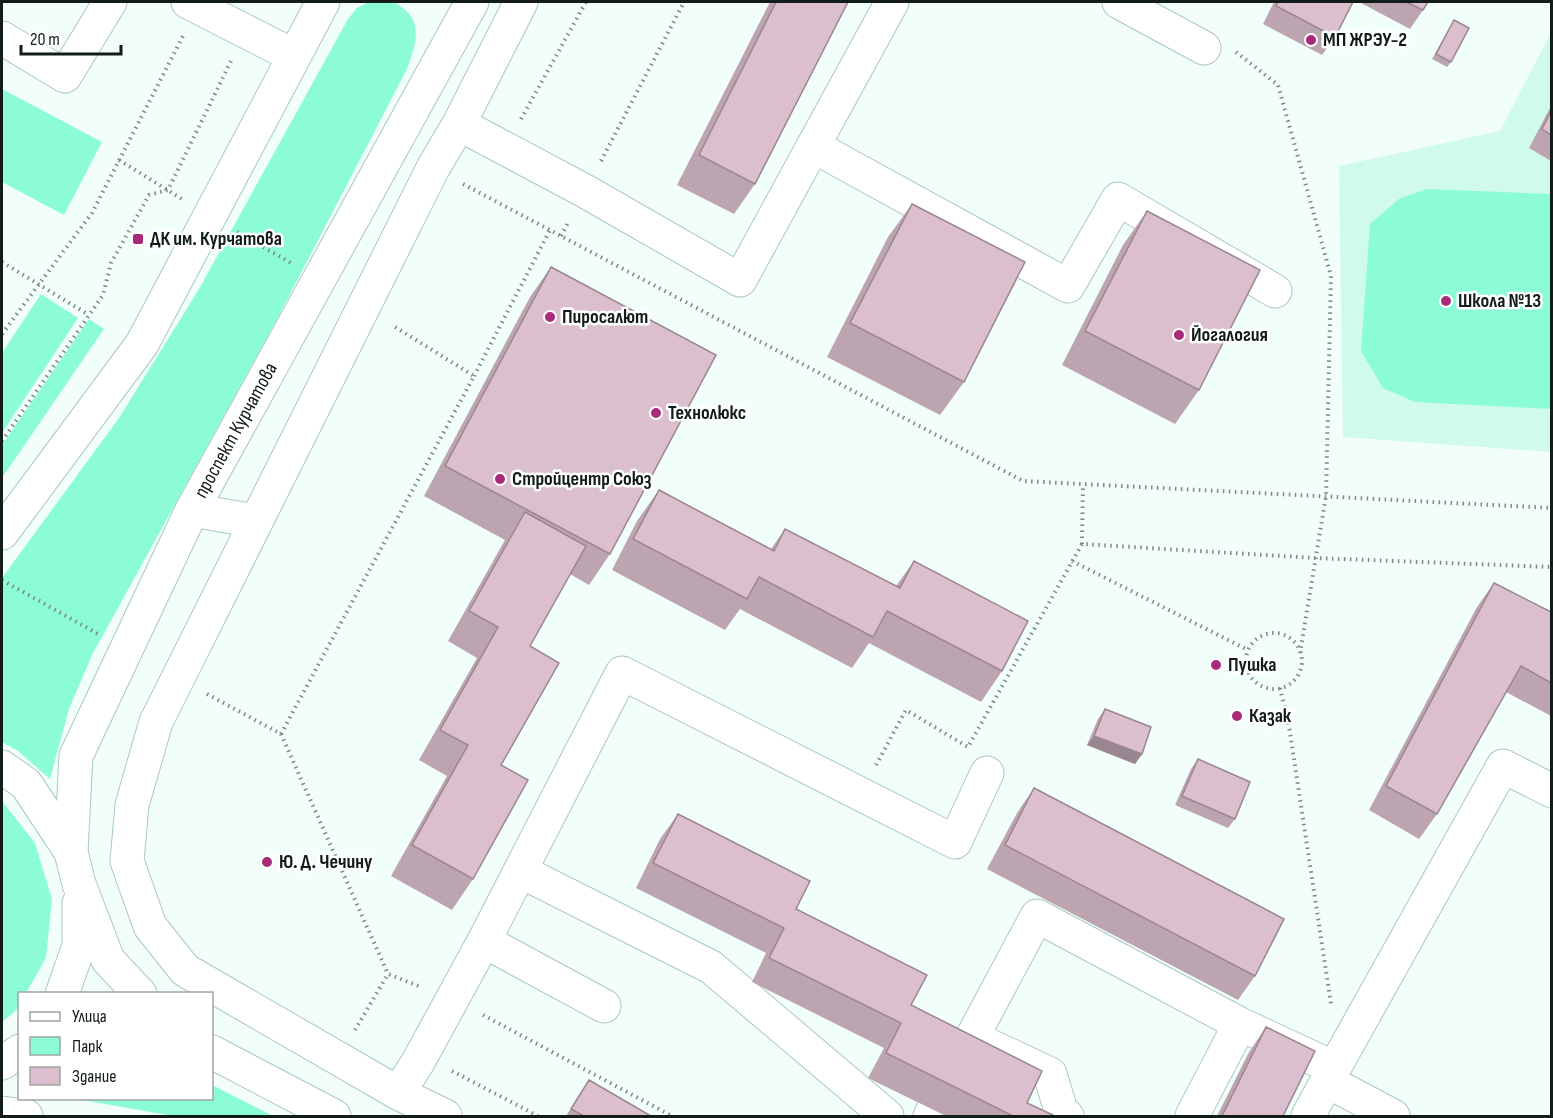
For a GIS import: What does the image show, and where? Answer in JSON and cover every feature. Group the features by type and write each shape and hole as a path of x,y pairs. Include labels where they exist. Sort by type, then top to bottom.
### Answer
{"main road":[{"path":"2,38 65,76 110,2"},
{"path":"2,533 142,344 322,2"},
{"name":"проспект Курчатова","path":"79,884 71,852 76,756 192,510 472,2"},
{"path":"445,1116 398,1093 185,970 150,926 127,861 132,805 156,722 433,168 459,124 521,2"},
{"path":"459,124 585,191 740,280 892,2"},
{"path":"1119,2 1204,48"},
{"path":"193,4 294,56"},
{"path":"813,146 1068,286 1118,200 1275,291"},
{"path":"192,510 255,521"},
{"path":"398,1093 422,1055 483,941 622,673 955,843 987,772"},
{"path":"1308,1116 1503,766 1551,791"},
{"path":"2,767 26,784 71,852"},
{"path":"520,871 711,967 887,1116"},
{"path":"62,992 79,946 79,884"},
{"path":"79,884 108,960 139,992"},
{"path":"930,1116 1037,916 1240,1024 1330,1075 1393,1116"},
{"path":"483,941 604,1006"},
{"path":"1192,1116 1240,1024"},
{"path":"971,1038 1050,1074 1062,1114 1067,1116"},
{"path":"2,1063 18,1053"},
{"path":"213,1053 334,1116"},
{"path":"2,1113 26,1116"}],"path":[{"path":"504,148 586,2"},
{"path":"561,236 684,2"},
{"path":"2,334 92,213 193,4"},
{"path":"2,441 103,295 111,263 149,195 168,190 245,31"},
{"path":"433,168 1023,481 1551,508"},
{"path":"474,376 550,230"},
{"path":"2,262 89,315"},
{"path":"860,795 906,710 968,747 1082,544 1083,484"},
{"path":"1082,544 1316,558 1551,567"},
{"path":"1072,561 1248,650"},
{"path":"2,580 125,650"},
{"path":"1268,633 1278,633 1289,638 1300,653 1300,669 1296,677 1289,684 1280,688 1270,688 1259,684 1252,678 1246,660 1248,650 1258,637 1268,633"},
{"path":"177,677 281,734 388,974 452,999 672,1116"},
{"path":"1280,688 1289,726 1332,1010"},
{"path":"339,1058 388,974"},
{"path":"422,1055 538,1116"}],"shaded area":[{"name":"Школа №13","path":"1551,33 1551,452 1343,437 1339,166 1500,131"}],"green space":[{"path":"369,2 394,2 410,15 414,22 416,38 407,69 274,325 92,655 69,709 50,779 18,751 2,742 2,578 119,418 199,289 348,19 357,8"},
{"path":"2,89 102,142 64,215 2,182"},
{"name":"Школа №13","path":"1427,189 1551,194 1551,409 1415,402 1383,388 1361,351 1370,224 1399,199"},
{"path":"41,294 78,318 2,433 2,353"},
{"path":"89,319 104,329 2,478 2,445"},
{"path":"2,801 35,843 52,899 46,958 27,992 18,992 16,1011 2,1022"},
{"path":"213,1086 273,1116 173,1116 83,1100 213,1100"}],"building":[{"path":"776,2 848,2 755,184 699,155"},
{"path":"1278,2 1353,2 1335,37 1276,6"},
{"path":"1406,2 1428,2 1423,10"},
{"path":"1454,20 1469,28 1451,62 1436,54"},
{"path":"1551,111 1551,135 1542,129"},
{"path":"912,204 1025,262 964,382 850,323"},
{"path":"1147,211 1260,270 1199,390 1085,331"},
{"path":"551,267 716,355 610,554 445,466"},
{"path":"659,490 774,551 785,529 900,588 914,561 1028,621 1002,671 887,611 873,637 759,577 747,599 633,539"},
{"path":"525,512 586,546 530,646 559,663 501,765 528,780 473,879 412,845 468,745 440,730 498,627 469,611"},
{"path":"1494,583 1551,612 1551,683 1521,666 1437,814 1386,786"},
{"path":"1105,709 1151,727 1142,754 1094,736"},
{"path":"1198,759 1250,782 1235,819 1182,796"},
{"path":"1034,788 1284,919 1255,976 1005,845"},
{"path":"678,814 810,881 796,909 927,975 911,1005 1042,1071 1027,1103 1055,1116 1013,1116 886,1053 901,1023 769,958 784,928 653,863"},
{"path":"1266,1027 1315,1051 1283,1116 1222,1116"},
{"path":"589,1080 651,1116 584,1116 571,1109"}],"place":[{"name":"МП ЖРЭУ-2","path":"1311,40"},
{"name":"ДК им. Курчатова","path":"138,239"},
{"name":"Школа №13","path":"1446,301"},
{"name":"Пиросалют","path":"550,317"},
{"name":"Йогалогия","path":"1179,335"},
{"name":"Технолюкс","path":"656,413"},
{"name":"Стройцентр Союз","path":"500,479"},
{"name":"Пушка","path":"1216,665"},
{"name":"Казак","path":"1237,716"},
{"name":"Ю. Д. Чечину","path":"267,862"}]}
